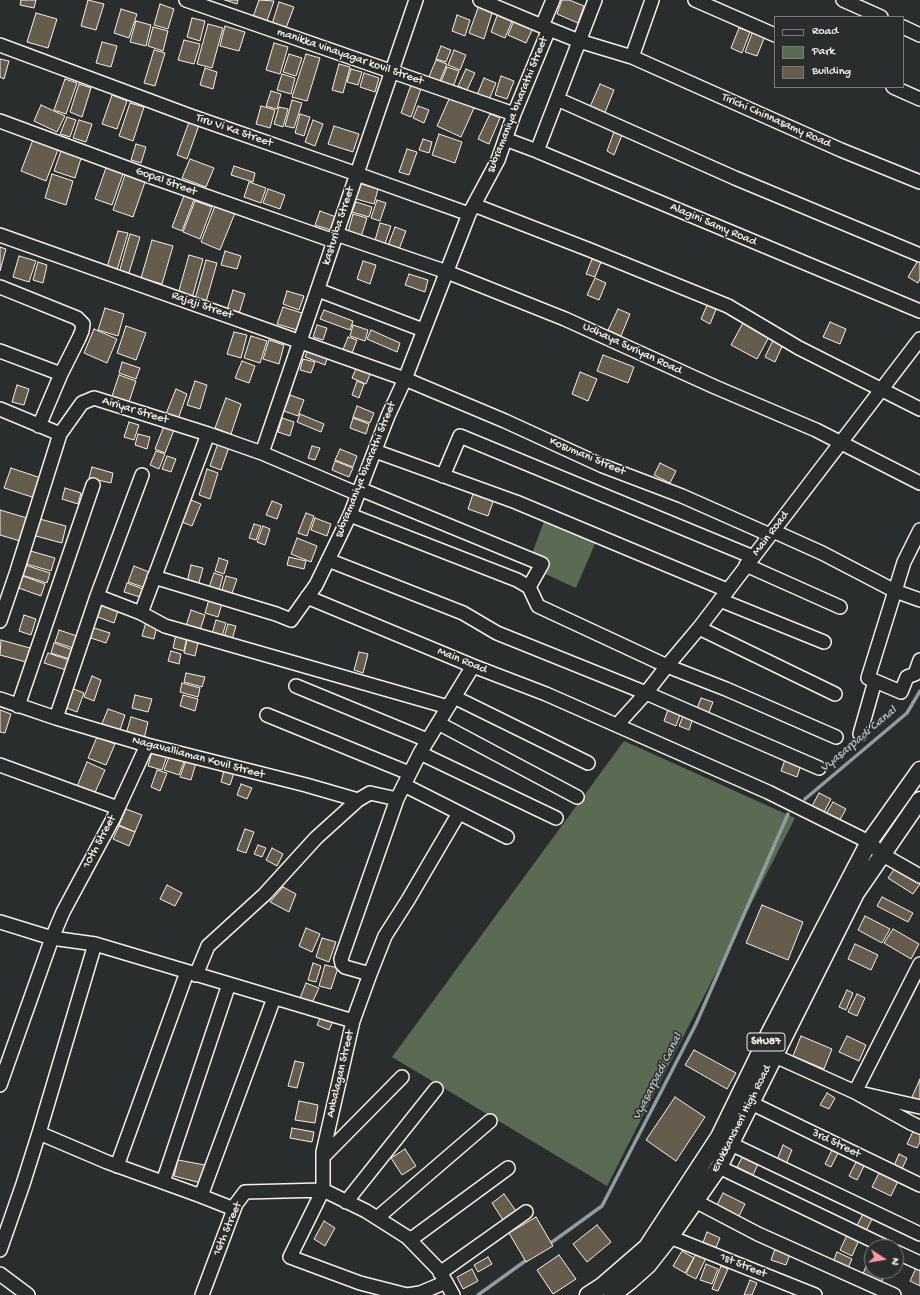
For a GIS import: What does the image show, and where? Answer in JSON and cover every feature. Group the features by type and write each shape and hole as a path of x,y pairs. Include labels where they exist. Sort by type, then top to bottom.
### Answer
{"main road":[{"name":"SHU87","path":"588,1295 602,1286 647,1247 719,1137 770,1032 869,842 920,770"},
{"name":"Erukkancheri High Road","path":"612,1295 648,1265 670,1237 719,1167 856,893 920,800"}],"street":[{"name":"manikka vinayagar kovil Street","path":"186,0 514,114"},
{"name":"kasturiba Street","path":"262,453 416,0"},
{"name":"Tirichi Chinnasamy Road","path":"480,0 579,41 632,57 841,150 920,182"},
{"name":"subramaniya bharathi Street","path":"154,578 276,614 291,620 316,585 350,515 388,416 405,379 423,330 472,210 498,160 545,28 553,0"},
{"path":"537,151 595,0"},
{"path":"632,57 652,0"},
{"path":"695,0 774,35"},
{"path":"843,0 878,16"},
{"path":"904,27 920,35"},
{"name":"Tiru Vi Ka Street","path":"0,45 188,115 357,174 598,252 728,306 799,348 920,409"},
{"path":"895,88 920,99"},
{"path":"556,99 735,178 920,255"},
{"name":"Gopal Street","path":"0,121 154,178 335,238"},
{"name":"Alagini Samy Road","path":"505,139 920,311"},
{"name":"Rajaji Street","path":"0,235 405,379"},
{"name":"Udhaya Suriyan Road","path":"335,238 447,272 565,319 715,387 816,430 920,483"},
{"path":"0,287 77,318 83,324 82,331 61,374 39,426"},
{"path":"318,290 423,330"},
{"name":"Main Road","path":"617,725 646,693 724,595 920,339"},
{"path":"0,351 61,374"},
{"name":"Kosumani Street","path":"405,379 505,421 603,466 682,496 822,553 895,591 920,600"},
{"name":"Airiyar Street","path":"0,621 60,434 82,403 94,398 208,434 262,453 542,564 529,587"},
{"path":"1,412 60,434"},
{"path":"140,613 208,434"},
{"path":"443,476 460,436 750,561 840,607"},
{"path":"374,451 516,502 724,595 824,642"},
{"path":"56,718 97,596 142,475"},
{"path":"18,706 93,485"},
{"path":"350,515 518,580 529,587 538,606 667,666 726,689 836,737"},
{"path":"920,530 904,562 868,678 901,692 907,677 915,674 920,660"},
{"path":"328,560 463,613 497,633 646,693 819,768"},
{"path":"97,596 140,613 165,626 451,702 588,763"},
{"name":"Main Road","path":"307,597 546,694 768,792 869,842 883,855 920,876"},
{"path":"698,628 835,694"},
{"path":"370,974 345,967 342,964 342,959 397,799 406,779 427,740 474,666"},
{"path":"860,734 875,681"},
{"path":"296,686 427,740"},
{"name":"Nagavalliaman Kovil Street","path":"0,699 56,718 147,745 298,783 358,800"},
{"path":"267,715 406,779 459,813 507,837"},
{"path":"438,723 577,797"},
{"name":"10th Street","path":"0,1085 62,912 118,808 147,745"},
{"path":"420,753 556,818"},
{"path":"0,765 118,808"},
{"path":"117,1166 191,973 208,946 265,894 316,838 358,800 370,793 397,799"},
{"name":"Anbalagan Street","path":"323,1190 323,1152 353,1021 385,936 459,813"},
{"path":"0,922 52,938 95,944 353,1021"},
{"path":"0,1250 39,1133 95,944"},
{"path":"855,1092 920,964"},
{"path":"163,1182 229,984"},
{"path":"201,1196 274,998"},
{"path":"775,1056 855,1092 920,1127"},
{"path":"323,1157 402,1077"},
{"path":"346,1202 436,1089"},
{"path":"855,1092 920,1107"},
{"name":"3rd Street","path":"751,1103 920,1185"},
{"path":"377,1218 490,1121"},
{"path":"39,1133 117,1166 234,1209"},
{"path":"731,1144 920,1234"},
{"path":"719,1167 869,1239"},
{"path":"410,1240 508,1168"},
{"path":"453,1295 443,1277 407,1237 366,1211 323,1190 290,1257 360,1283 407,1295 420,1293 443,1277 526,1212"},
{"name":"16th Street","path":"202,1295 236,1204 245,1192 323,1190"},
{"path":"695,1201 758,1234 894,1295"},
{"name":"1st Street","path":"670,1237 815,1295"},
{"path":"904,1256 920,1263"},
{"path":"0,1274 28,1295"}],"green space":[{"path":"545,519 597,539 576,588 543,573 531,556"},
{"path":"624,741 795,818 607,1186 392,1057"}],"building":[{"path":"21,0 36,0 34,8 20,5"},
{"path":"88,0 104,4 96,30 81,26"},
{"path":"225,0 238,0 237,4"},
{"path":"259,0 274,1 267,21 253,17"},
{"path":"562,0 569,0 584,6 578,23 557,14"},
{"path":"279,2 294,7 286,28 272,24"},
{"path":"160,4 174,9 168,29 154,25"},
{"path":"479,5 493,10 484,39 469,33"},
{"path":"121,9 137,14 129,38 114,33"},
{"path":"36,13 57,19 48,48 27,42"},
{"path":"498,13 513,19 505,38 491,32"},
{"path":"457,15 470,20 465,36 452,31"},
{"path":"192,18 205,21 200,41 187,37"},
{"path":"515,18 534,26 526,43 508,35"},
{"path":"136,21 151,25 146,46 130,42"},
{"path":"208,24 223,28 212,68 197,64"},
{"path":"225,26 245,32 239,51 220,46"},
{"path":"153,27 168,31 163,51 148,46"},
{"path":"739,28 750,32 742,53 731,48"},
{"path":"753,31 765,36 757,56 745,52"},
{"path":"184,40 200,44 194,64 178,60"},
{"path":"102,42 117,46 111,67 96,63"},
{"path":"274,43 288,47 280,74 266,70"},
{"path":"441,46 451,50 446,62 436,59"},
{"path":"154,50 165,53 155,86 144,83"},
{"path":"454,50 466,55 460,70 448,65"},
{"path":"289,54 302,58 296,76 283,72"},
{"path":"306,54 320,58 307,101 292,97"},
{"path":"0,59 9,61 4,79 0,77"},
{"path":"436,60 447,64 439,83 428,79"},
{"path":"339,64 350,67 343,93 332,90"},
{"path":"447,67 459,71 453,87 441,82"},
{"path":"205,68 217,72 213,89 200,85"},
{"path":"351,69 362,72 358,85 347,82"},
{"path":"466,69 475,73 467,90 458,86"},
{"path":"364,73 379,78 375,92 360,87"},
{"path":"282,74 295,78 291,94 277,90"},
{"path":"501,76 514,81 507,99 495,95"},
{"path":"484,78 496,83 489,100 477,95"},
{"path":"65,79 77,83 66,114 54,110"},
{"path":"412,82 422,86 411,117 401,113"},
{"path":"79,84 91,88 82,117 70,112"},
{"path":"600,84 614,90 604,115 589,109"},
{"path":"271,91 281,94 277,109 266,106"},
{"path":"112,95 127,101 117,129 102,124"},
{"path":"450,97 474,108 461,137 437,126"},
{"path":"292,100 302,103 294,128 285,126"},
{"path":"130,103 144,107 133,141 119,136"},
{"path":"41,105 65,116 57,132 34,121"},
{"path":"261,106 275,110 270,128 256,124"},
{"path":"418,106 429,110 424,123 413,118"},
{"path":"279,107 288,109 283,127 274,124"},
{"path":"300,114 310,117 304,136 295,133"},
{"path":"490,114 500,118 489,144 478,139"},
{"path":"67,117 76,120 70,137 60,134"},
{"path":"79,120 92,124 86,142 73,138"},
{"path":"313,120 323,124 315,146 305,142"},
{"path":"189,122 199,125 187,159 177,155"},
{"path":"334,126 359,134 353,152 328,144"},
{"path":"614,132 622,135 614,155 607,151"},
{"path":"439,134 462,142 455,163 432,155"},
{"path":"34,137 59,147 46,181 21,171"},
{"path":"423,139 432,142 429,153 419,150"},
{"path":"136,144 146,147 141,163 131,160"},
{"path":"62,148 82,155 75,178 54,171"},
{"path":"407,149 417,152 409,175 399,172"},
{"path":"190,159 214,168 206,187 182,178"},
{"path":"107,165 124,171 112,205 95,199"},
{"path":"234,166 255,173 253,182 231,175"},
{"path":"52,174 73,181 66,205 45,198"},
{"path":"125,175 145,182 133,217 113,210"},
{"path":"249,182 266,188 261,203 244,197"},
{"path":"361,184 378,189 374,204 356,199"},
{"path":"268,189 285,195 280,209 263,203"},
{"path":"185,193 195,197 182,231 172,227"},
{"path":"377,200 386,203 380,221 371,218"},
{"path":"195,201 212,207 200,239 183,232"},
{"path":"356,202 372,207 369,217 352,212"},
{"path":"215,206 235,213 220,250 201,242"},
{"path":"320,211 336,217 331,230 315,225"},
{"path":"353,214 367,218 360,240 347,236"},
{"path":"380,223 391,226 384,247 374,244"},
{"path":"395,227 406,231 398,252 387,248"},
{"path":"118,231 128,233 117,270 107,267"},
{"path":"130,234 140,237 128,276 119,273"},
{"path":"152,240 173,246 162,284 141,278"},
{"path":"0,247 6,249 0,271"},
{"path":"225,251 241,256 237,269 221,265"},
{"path":"189,255 203,259 192,298 178,294"},
{"path":"19,256 36,261 29,282 13,277"},
{"path":"920,257 920,279 918,283 908,277"},
{"path":"592,259 601,262 595,277 586,274"},
{"path":"206,260 217,263 206,302 195,299"},
{"path":"363,261 376,265 370,284 357,279"},
{"path":"38,262 47,265 43,283 33,280"},
{"path":"409,274 428,280 425,292 405,285"},
{"path":"595,278 606,283 599,300 587,295"},
{"path":"233,290 245,294 238,317 226,313"},
{"path":"287,291 304,296 299,310 283,304"},
{"path":"708,303 717,307 710,324 701,319"},
{"path":"283,307 302,313 297,330 277,324"},
{"path":"105,308 124,314 118,336 98,330"},
{"path":"618,309 630,314 621,336 608,330"},
{"path":"324,310 353,321 350,330 320,319"},
{"path":"744,321 770,335 757,359 731,345"},
{"path":"830,322 846,329 840,344 823,337"},
{"path":"317,325 327,328 323,340 313,337"},
{"path":"353,325 368,330 365,341 350,336"},
{"path":"126,326 146,333 136,360 117,353"},
{"path":"94,329 117,339 107,363 84,353"},
{"path":"371,330 400,343 397,352 367,339"},
{"path":"234,332 247,335 241,358 227,354"},
{"path":"251,336 267,341 260,363 244,358"},
{"path":"348,337 357,340 351,356 342,352"},
{"path":"774,338 784,342 775,362 765,357"},
{"path":"269,340 284,345 279,364 263,359"},
{"path":"309,347 328,356 325,365 305,357"},
{"path":"603,355 634,367 628,383 597,371"},
{"path":"303,359 315,362 311,373 300,370"},
{"path":"242,361 255,366 249,383 235,378"},
{"path":"122,362 140,368 136,379 119,373"},
{"path":"358,364 372,370 366,384 352,378"},
{"path":"580,372 597,379 588,401 572,394"},
{"path":"119,375 136,381 129,402 112,396"},
{"path":"195,381 207,385 200,409 187,405"},
{"path":"357,381 364,384 359,398 352,395"},
{"path":"17,385 29,389 24,405 12,402"},
{"path":"176,389 187,394 178,419 166,414"},
{"path":"290,395 304,400 298,416 284,411"},
{"path":"226,398 241,404 231,434 215,428"},
{"path":"357,406 374,413 370,423 353,417"},
{"path":"300,414 324,424 321,432 297,422"},
{"path":"282,418 294,422 290,436 278,432"},
{"path":"353,418 369,424 366,434 350,428"},
{"path":"129,422 139,425 134,440 124,437"},
{"path":"164,426 174,430 165,453 155,449"},
{"path":"138,434 150,437 147,449 135,445"},
{"path":"218,443 229,447 221,470 210,466"},
{"path":"312,446 320,448 315,460 308,458"},
{"path":"340,449 357,456 353,467 335,460"},
{"path":"156,451 165,454 159,469 150,465"},
{"path":"167,456 176,459 171,472 162,469"},
{"path":"335,461 353,468 349,477 332,470"},
{"path":"660,463 676,471 670,483 654,475"},
{"path":"92,467 113,473 111,483 89,478"},
{"path":"11,468 41,478 35,498 4,488"},
{"path":"207,469 218,473 210,499 199,495"},
{"path":"65,488 81,493 78,504 62,499"},
{"path":"474,491 494,499 488,516 468,509"},
{"path":"186,498 201,504 192,526 177,520"},
{"path":"272,501 282,505 277,519 266,515"},
{"path":"0,510 27,518 20,541 0,535"},
{"path":"306,513 314,516 307,536 298,533"},
{"path":"36,518 66,526 62,543 32,535"},
{"path":"315,518 331,524 327,536 311,530"},
{"path":"254,524 261,526 256,540 249,538"},
{"path":"263,526 270,529 265,545 257,542"},
{"path":"297,538 317,546 311,562 291,554"},
{"path":"27,550 55,558 51,571 23,563"},
{"path":"289,557 306,561 304,569 287,565"},
{"path":"219,558 228,561 224,574 215,571"},
{"path":"25,565 50,573 47,583 22,575"},
{"path":"191,565 203,568 198,586 187,583"},
{"path":"134,566 149,572 143,587 128,582"},
{"path":"214,573 223,576 218,594 208,590"},
{"path":"20,575 45,584 41,596 16,587"},
{"path":"226,576 237,579 231,596 221,593"},
{"path":"127,583 143,589 140,597 124,592"},
{"path":"210,596 223,600 218,617 205,613"},
{"path":"100,604 118,611 114,623 95,616"},
{"path":"191,610 205,615 199,633 185,629"},
{"path":"24,615 36,619 31,635 19,631"},
{"path":"216,620 226,623 221,640 211,637"},
{"path":"146,622 157,625 154,639 142,636"},
{"path":"228,624 236,626 231,643 223,641"},
{"path":"91,627 110,633 106,643 88,637"},
{"path":"59,630 77,636 73,648 55,642"},
{"path":"176,634 187,637 184,651 173,648"},
{"path":"188,636 199,639 195,656 184,653"},
{"path":"1,640 30,648 26,662 0,655"},
{"path":"54,643 73,650 70,659 51,653"},
{"path":"171,651 181,654 179,664 168,661"},
{"path":"359,652 368,654 363,673 354,670"},
{"path":"48,653 69,660 66,670 44,663"},
{"path":"186,673 205,677 202,687 184,682"},
{"path":"92,676 101,680 94,701 84,697"},
{"path":"182,683 200,688 198,697 180,692"},
{"path":"71,688 84,693 77,712 64,707"},
{"path":"135,695 152,699 148,712 132,708"},
{"path":"183,695 198,699 195,711 180,706"},
{"path":"701,698 713,702 708,715 696,711"},
{"path":"669,707 681,712 676,726 664,721"},
{"path":"108,709 125,715 119,733 101,726"},
{"path":"0,710 11,714 5,733 0,732"},
{"path":"685,711 694,715 689,730 679,726"},
{"path":"131,717 148,722 144,739 126,734"},
{"path":"97,737 115,744 106,765 88,758"},
{"path":"152,752 167,756 162,770 148,766"},
{"path":"169,757 184,762 179,775 164,770"},
{"path":"786,757 802,762 797,777 781,771"},
{"path":"186,760 196,763 191,780 180,777"},
{"path":"87,762 105,770 93,797 76,789"},
{"path":"157,770 167,773 160,791 151,787"},
{"path":"224,770 234,773 230,785 221,782"},
{"path":"241,784 252,788 247,799 237,795"},
{"path":"819,793 831,799 822,816 810,810"},
{"path":"833,802 846,809 837,825 824,817"},
{"path":"126,809 142,815 135,832 119,825"},
{"path":"119,826 135,832 129,846 113,839"},
{"path":"245,829 254,832 246,853 237,850"},
{"path":"258,845 266,848 262,857 254,854"},
{"path":"272,848 283,854 277,866 266,860"},
{"path":"895,868 920,884 913,894 888,878"},
{"path":"167,885 182,893 175,906 160,899"},
{"path":"283,887 296,894 289,912 270,902"},
{"path":"882,897 913,913 908,922 877,906"},
{"path":"762,905 803,922 788,960 746,943"},
{"path":"865,916 890,929 882,943 858,930"},
{"path":"306,928 320,934 312,952 299,946"},
{"path":"893,929 919,944 911,959 884,943"},
{"path":"322,938 336,942 329,962 316,957"},
{"path":"855,944 878,955 871,970 848,959"},
{"path":"313,963 321,966 316,982 308,980"},
{"path":"325,965 338,968 331,989 319,986"},
{"path":"306,983 319,988 312,1003 300,998"},
{"path":"847,990 853,993 846,1010 839,1007"},
{"path":"857,994 865,998 857,1016 848,1012"},
{"path":"322,1014 334,1019 329,1030 317,1025"},
{"path":"801,1036 832,1049 824,1069 793,1056"},
{"path":"847,1036 866,1045 859,1061 839,1052"},
{"path":"694,1050 736,1073 727,1089 685,1065"},
{"path":"295,1061 304,1063 297,1088 288,1086"},
{"path":"920,1079 920,1100 912,1097"},
{"path":"827,1093 835,1098 829,1109 820,1105"},
{"path":"675,1097 705,1117 676,1161 646,1140"},
{"path":"299,1101 318,1105 315,1123 295,1120"},
{"path":"915,1127 920,1130 920,1142 917,1148 907,1144"},
{"path":"292,1128 314,1132 312,1142 290,1138"},
{"path":"783,1145 792,1150 786,1164 777,1160"},
{"path":"833,1148 839,1151 831,1167 825,1164"},
{"path":"405,1149 416,1166 402,1175 391,1158"},
{"path":"744,1154 759,1162 753,1175 737,1167"},
{"path":"899,1154 907,1158 901,1171 893,1168"},
{"path":"178,1160 205,1165 201,1183 174,1176"},
{"path":"857,1160 865,1164 857,1180 849,1176"},
{"path":"880,1171 899,1179 891,1196 872,1187"},
{"path":"723,1193 745,1204 738,1218 716,1207"},
{"path":"504,1194 516,1211 503,1220 492,1203"},
{"path":"864,1212 873,1217 864,1235 855,1229"},
{"path":"536,1217 553,1246 526,1262 509,1233"},
{"path":"324,1221 335,1228 325,1246 314,1239"},
{"path":"597,1225 611,1242 587,1262 573,1244"},
{"path":"707,1232 720,1238 715,1250 702,1245"},
{"path":"847,1235 859,1240 852,1256 840,1250"},
{"path":"775,1249 790,1254 786,1265 771,1260"},
{"path":"682,1251 694,1258 685,1273 673,1266"},
{"path":"837,1252 852,1259 848,1268 833,1262"},
{"path":"696,1253 706,1258 696,1279 686,1274"},
{"path":"559,1255 576,1279 553,1294 537,1270"},
{"path":"488,1257 492,1264 478,1272 474,1265"},
{"path":"706,1264 718,1269 712,1284 700,1280"},
{"path":"721,1266 728,1269 718,1291 712,1289"},
{"path":"917,1266 920,1268 920,1286 910,1281"},
{"path":"472,1269 478,1281 463,1289 457,1277"},
{"path":"868,1279 883,1279 880,1285"},
{"path":"750,1280 757,1283 752,1295 744,1295"}],"waterway":[{"name":"Vyasarpadi Canal","path":"805,799 907,713 920,691"},
{"name":"Vyasarpadi Canal","path":"548,1245 602,1206 696,1024 788,814"},
{"name":"Vyasarpadi Canal","path":"478,1295 528,1259"}]}
